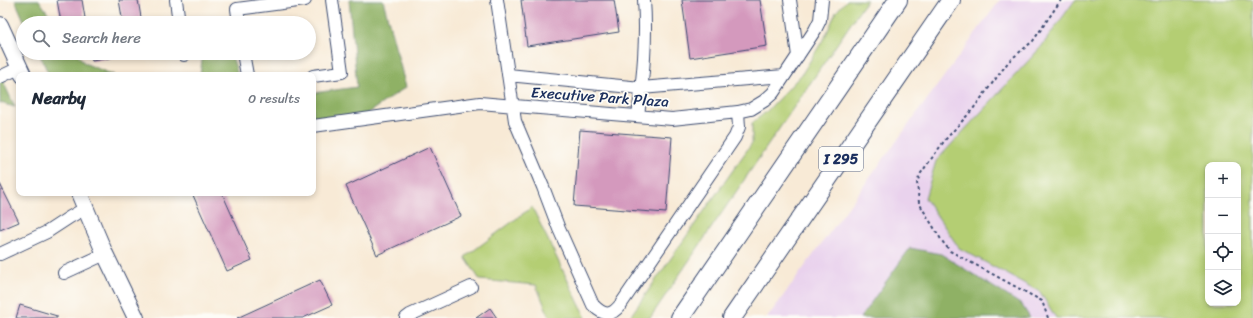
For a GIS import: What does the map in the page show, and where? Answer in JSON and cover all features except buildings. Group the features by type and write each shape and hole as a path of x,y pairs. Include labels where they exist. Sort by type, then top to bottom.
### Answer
{"highway":[{"name":"I 295","path":"680,318 898,0"},
{"name":"I 295","path":"732,318 951,0"}],"main road":[{"path":"2,33 21,72"},
{"path":"80,196 105,254 136,318"}],"lane":[{"path":"176,0 178,16"},
{"path":"238,16 237,10 305,0"},
{"path":"316,76 342,72 332,0"},
{"path":"497,0 515,121 559,229 593,305 600,312 608,314 616,311 621,304 735,136 739,127 738,112"},
{"path":"638,116 644,63 646,26 644,0"},
{"path":"790,0 798,56"},
{"name":"Executive Park Plaza","path":"316,126 480,103 672,119 738,112 751,109 773,93 798,56 820,20 822,0"},
{"path":"245,60 247,72"},
{"path":"0,77 16,73"},
{"path":"508,75 641,88 784,76"},
{"path":"0,254 47,232 86,208"},
{"path":"64,273 105,254"},
{"path":"406,318 471,287"}],"path":[{"path":"1048,318 1042,301 950,252 919,204 917,182 921,173 945,140 973,109 1009,61 1033,41 1062,0"}],"shaded area":[{"path":"1000,0 1253,0 1253,318 767,318"}],"green space":[{"path":"15,0 39,0 50,16 22,16"},
{"path":"349,0 383,0 406,87 359,119 316,124 316,93 357,87"},
{"path":"847,0 867,0 650,318 629,318 752,143 752,123 766,112 802,74 826,35 836,12"},
{"path":"1075,0 1253,0 1253,318 1056,318 1040,292 959,248 925,198 936,161 1041,47"},
{"path":"42,60 82,60 84,63 106,72 48,72"},
{"path":"202,60 233,60 237,72 200,72"},
{"path":"0,75 15,107 0,103"},
{"path":"532,207 586,318 550,318 536,285 480,280 465,257"},
{"path":"910,248 941,254 1022,305 1030,318 860,318"}]}
